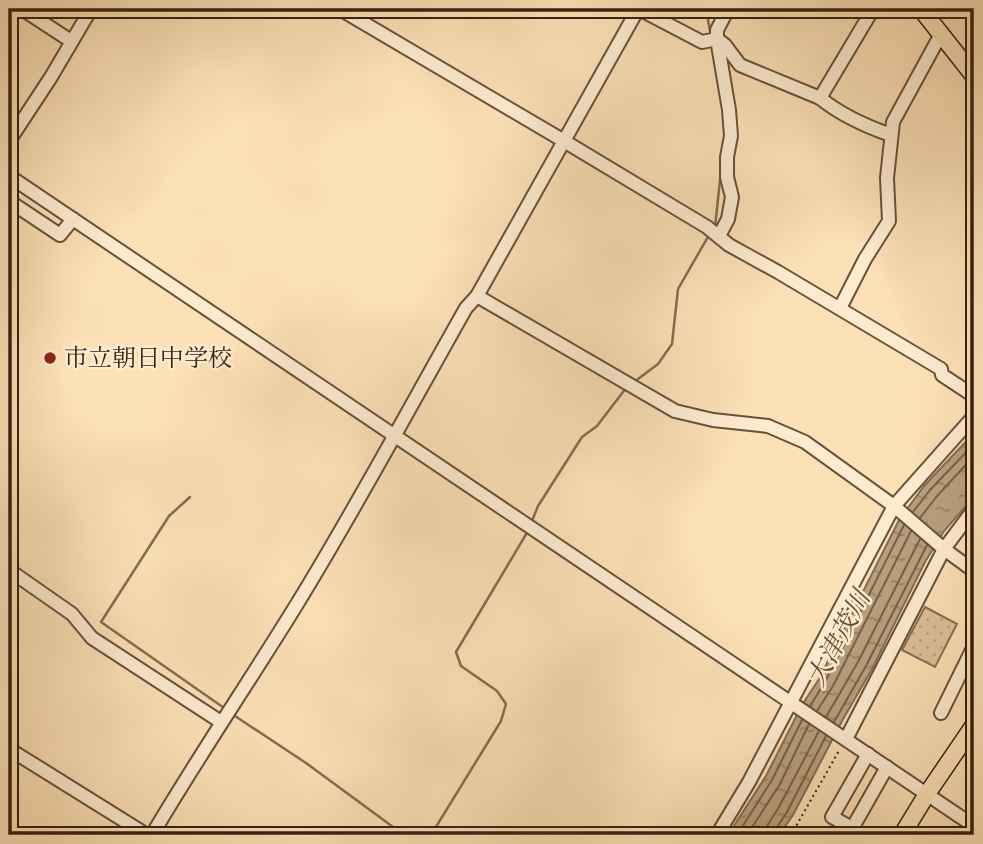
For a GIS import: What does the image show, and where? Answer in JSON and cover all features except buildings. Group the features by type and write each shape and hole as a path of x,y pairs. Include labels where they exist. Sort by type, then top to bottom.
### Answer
{"main road":[{"path":"921,9 974,76"},
{"path":"902,835 974,725"}],"street":[{"path":"22,9 71,41"},
{"path":"9,141 91,9"},
{"path":"340,9 706,227 729,245 940,369 943,375 974,396"},
{"path":"152,835 361,497 466,308 477,296 639,9 702,42 717,39 740,65 820,98 833,109 867,127 891,135"},
{"path":"719,236 729,219 732,197 727,177 731,136 729,110 717,39 717,30 728,9"},
{"path":"820,98 873,9"},
{"path":"840,308 865,259 889,221 887,178 893,122 941,34"},
{"path":"9,176 974,827"},
{"path":"9,201 60,235 73,219"},
{"path":"477,296 676,411 713,420 768,426 804,442 894,506 944,549 973,566"},
{"path":"717,835 749,782 894,506 974,416"},
{"path":"846,739 944,549 974,509"},
{"path":"9,570 72,614 92,638 221,722"},
{"path":"941,713 974,646"},
{"path":"9,749 147,835"},
{"path":"868,754 832,817 850,832 887,767"}],"path":[{"path":"791,835 846,739"}],"shaded area":[{"path":"925,607 957,624 935,667 902,650"}],"water":[{"name":"大津茂川","path":"974,433 974,497 944,531 925,562 872,669 793,815 779,835 728,835 766,776 802,705 819,679 899,520 924,486"}],"waterway":[{"path":"706,9 711,36"},
{"path":"715,227 721,171"},
{"path":"634,382 658,364 672,344 678,289 709,235"},
{"path":"532,521 538,506 582,437 597,426 626,388"},
{"path":"190,497 169,516 101,622 227,710"},
{"path":"431,835 501,721 506,704 497,691 461,666 456,652 528,531"},
{"path":"232,714 306,763 404,835"}],"place":[{"name":"市立朝日中学校","path":"50,358"}]}
